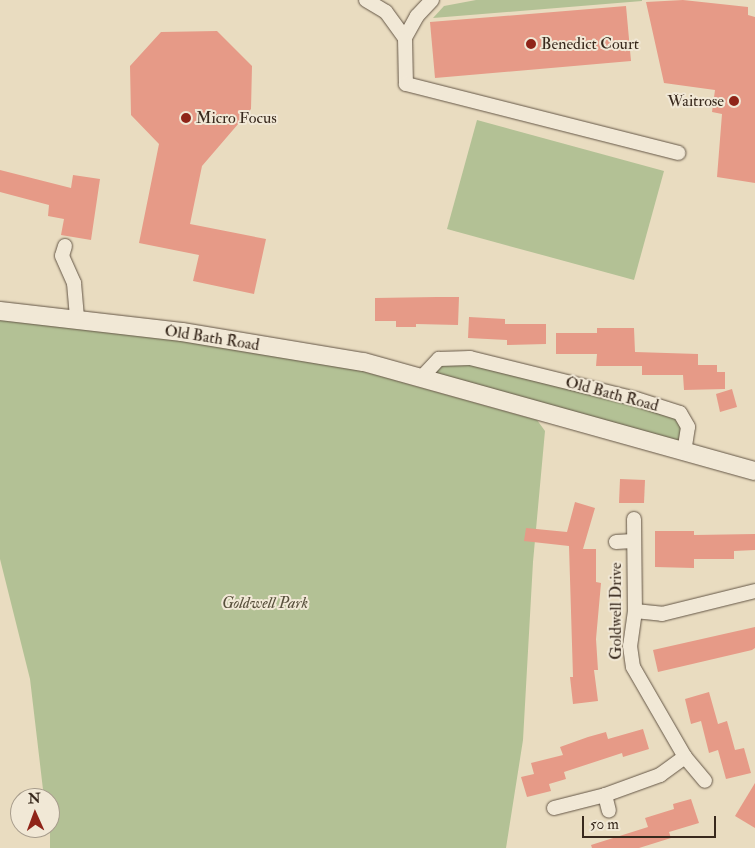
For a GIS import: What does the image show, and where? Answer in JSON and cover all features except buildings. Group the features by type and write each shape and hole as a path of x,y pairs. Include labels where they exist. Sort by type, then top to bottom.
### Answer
{"street":[{"path":"366,0 386,12 405,38"},
{"path":"432,0 417,16 405,38 406,84 678,153"},
{"path":"65,246 62,256 74,282 77,319"},
{"name":"Old Bath Road","path":"0,311 77,319 364,362 755,471"},
{"name":"Old Bath Road","path":"422,378 439,359 470,358 636,399 680,413 688,428 684,452"},
{"name":"Goldwell Drive","path":"634,519 635,611 630,646 633,667 685,758 705,781"},
{"name":"Goldwell Drive","path":"616,542 633,541"},
{"path":"635,611 662,614 755,591"},
{"path":"554,808 605,795 660,775 685,758"},
{"path":"605,795 609,811"}],"green space":[{"path":"476,0 642,1 433,18 444,6"},
{"path":"477,120 664,171 634,280 447,229"},
{"name":"Goldwell Park","path":"0,318 179,339 362,371 537,420 545,431 533,562 523,740 506,848 50,848 50,838 60,838 60,788 43,788 30,679 0,559"},
{"path":"439,359 524,371 684,420 683,451 423,377"}],"place":[{"name":"Benedict Court","path":"531,44"},
{"name":"Waitrose","path":"734,101"},
{"name":"Micro Focus","path":"186,118"}]}
